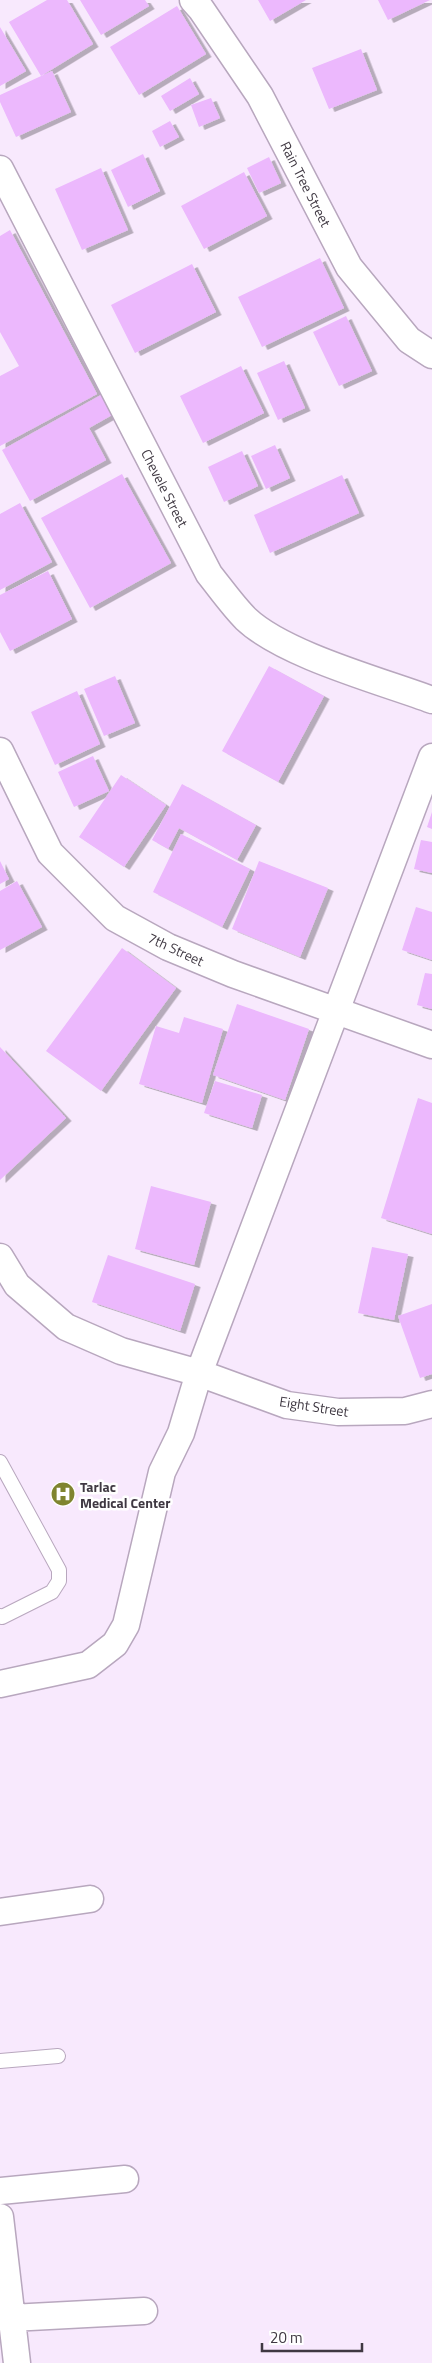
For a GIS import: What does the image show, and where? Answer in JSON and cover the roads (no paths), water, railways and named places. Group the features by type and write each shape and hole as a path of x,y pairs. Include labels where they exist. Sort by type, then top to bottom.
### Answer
{"street":[{"name":"Rain Tree Street","path":"193,0 260,96 348,267 408,340 432,355"},
{"name":"Chevele Street","path":"0,169 209,574 247,619 277,640 317,658 432,700"},
{"name":"7th Street","path":"0,751 50,853 115,918 168,947 233,974 432,1045"},
{"path":"0,1684 88,1665 115,1644 126,1625 162,1472 181,1433 199,1373 432,757"},
{"name":"Eight Street","path":"0,1257 17,1286 66,1327 121,1351 199,1373 287,1405 338,1412 405,1410 432,1404"},
{"path":"0,1912 90,1899"},
{"path":"0,2191 125,2179"},
{"path":"0,2217 16,2363"},
{"path":"12,2318 144,2311"}],"lane":[{"path":"0,1462 60,1570 59,1581 52,1592 0,1616"},
{"path":"0,2061 58,2056"}],"place":[{"name":"Tarlac Medical Center","path":"63,1494"}]}
